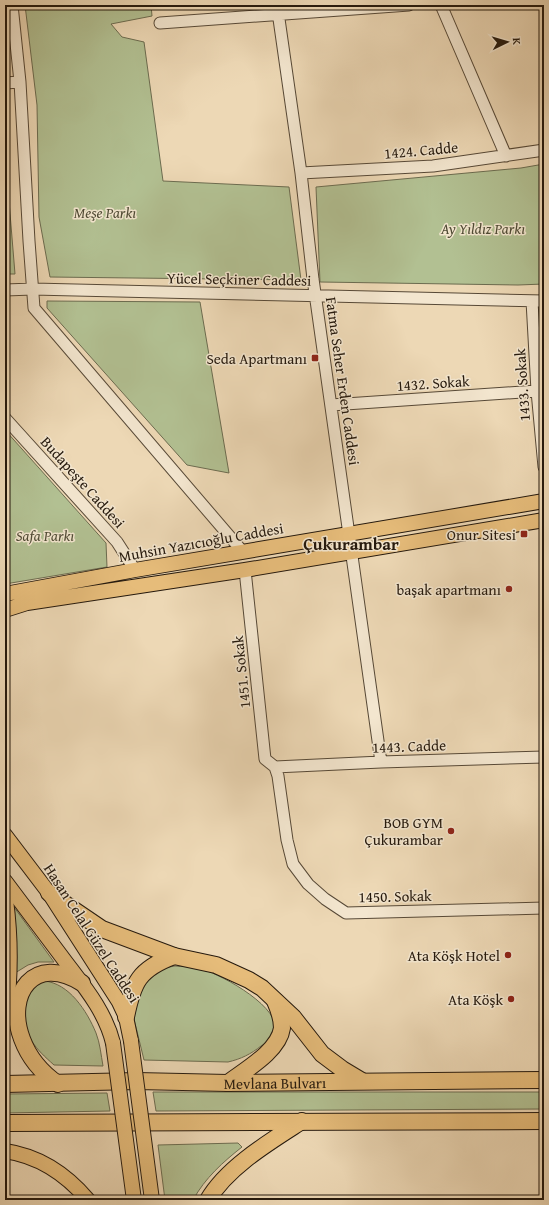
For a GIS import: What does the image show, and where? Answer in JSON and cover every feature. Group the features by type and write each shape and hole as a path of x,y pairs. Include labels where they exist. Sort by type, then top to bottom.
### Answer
{"highway":[{"path":"49,892 102,929 174,956 206,962 227,969 249,980 262,988 293,1017 322,1054 362,1082"},
{"path":"5,900 9,967 5,1014"},
{"path":"126,1017 133,988 139,978 153,966 174,956"},
{"path":"58,1084 39,1068 22,1041 18,1024 21,992 30,980 41,974 51,972 62,974 82,984"},
{"path":"228,1082 260,1059 276,1042 282,1027 281,1018 275,999"},
{"name":"Mevlana Bulvarı","path":"5,1084 58,1084 137,1081 362,1082 544,1080"},
{"path":"208,1200 218,1186 250,1156 302,1121"},
{"path":"5,1123 544,1121"}],"main road":[{"name":"Muhsin Yazıcıoğlu Caddesi","path":"5,594 135,570 544,501"},
{"path":"5,610 27,603 245,570 544,520"},
{"name":"Hasan Celal Güzel Caddesi","path":"5,836 49,892 119,1002 126,1017 131,1041 152,1200"},
{"path":"5,881 82,984 107,1022 113,1043 134,1200"},
{"path":"5,1150 29,1156 39,1161 72,1182 88,1200"}],"street":[{"path":"12,5 20,82 34,308 243,552"},
{"path":"160,23 277,10 409,5"},
{"path":"441,5 506,156"},
{"name":"Fatma Seher Erden Caddesi","path":"277,10 301,173 316,296 353,552 381,762"},
{"path":"5,83 20,82"},
{"name":"1424. Cadde","path":"301,173 409,168 544,150"},
{"name":"Yücel Seçkiner Caddesi","path":"5,290 32,289 544,301"},
{"name":"1433. Sokak","path":"532,301 537,391 544,467"},
{"name":"1432. Sokak","path":"331,405 537,391"},
{"name":"Budapeşte Caddesi","path":"5,418 117,542 135,570"},
{"name":"1451. Sokak","path":"245,570 265,759 275,767"},
{"name":"1443. Cadde","path":"275,767 544,757"},
{"name":"1450. Sokak","path":"275,767 278,776 287,840 293,864 308,884 346,913 544,908"}],"green space":[{"name":"Meşe Parkı","path":"25,5 151,5 152,16 111,24 122,37 144,42 163,181 289,187 301,280 50,277 39,217 37,105"},
{"name":"Ay Yıldız Parkı","path":"544,164 544,284 518,285 320,282 316,187 521,168"},
{"path":"5,189 8,189 15,274 5,274"},
{"path":"47,301 200,302 229,473 187,465 47,308"},
{"name":"Safa Parkı","path":"5,430 106,543 107,567 5,584"},
{"path":"11,903 54,962 38,962 28,965 15,973"},
{"path":"175,966 206,970 244,990 256,999 266,1008 273,1018 275,1027 270,1038 250,1054 228,1062 144,1060 134,1019 132,1003 137,989 158,969"},
{"path":"44,981 61,987 82,1007 88,1016 97,1037 103,1066 54,1065 36,1048 29,1036 25,1021 25,1012 28,995 31,990"},
{"path":"153,1092 544,1092 544,1109 156,1111"},
{"path":"107,1093 110,1111 5,1113 5,1094"},
{"path":"238,1143 242,1147 215,1171 193,1200 165,1200 158,1145"}],"place":[{"name":"Seda Apartmanı","path":"315,358"},
{"name":"Onur Sitesi","path":"524,534"},
{"name":"başak apartmanı","path":"509,589"},
{"name":"BOB GYM Çukurambar","path":"451,831"},
{"name":"Ata Köşk Hotel","path":"508,955"},
{"name":"Ata Köşk","path":"511,999"}],"district":[{"name":"Çukurambar","path":"351,543"}]}
